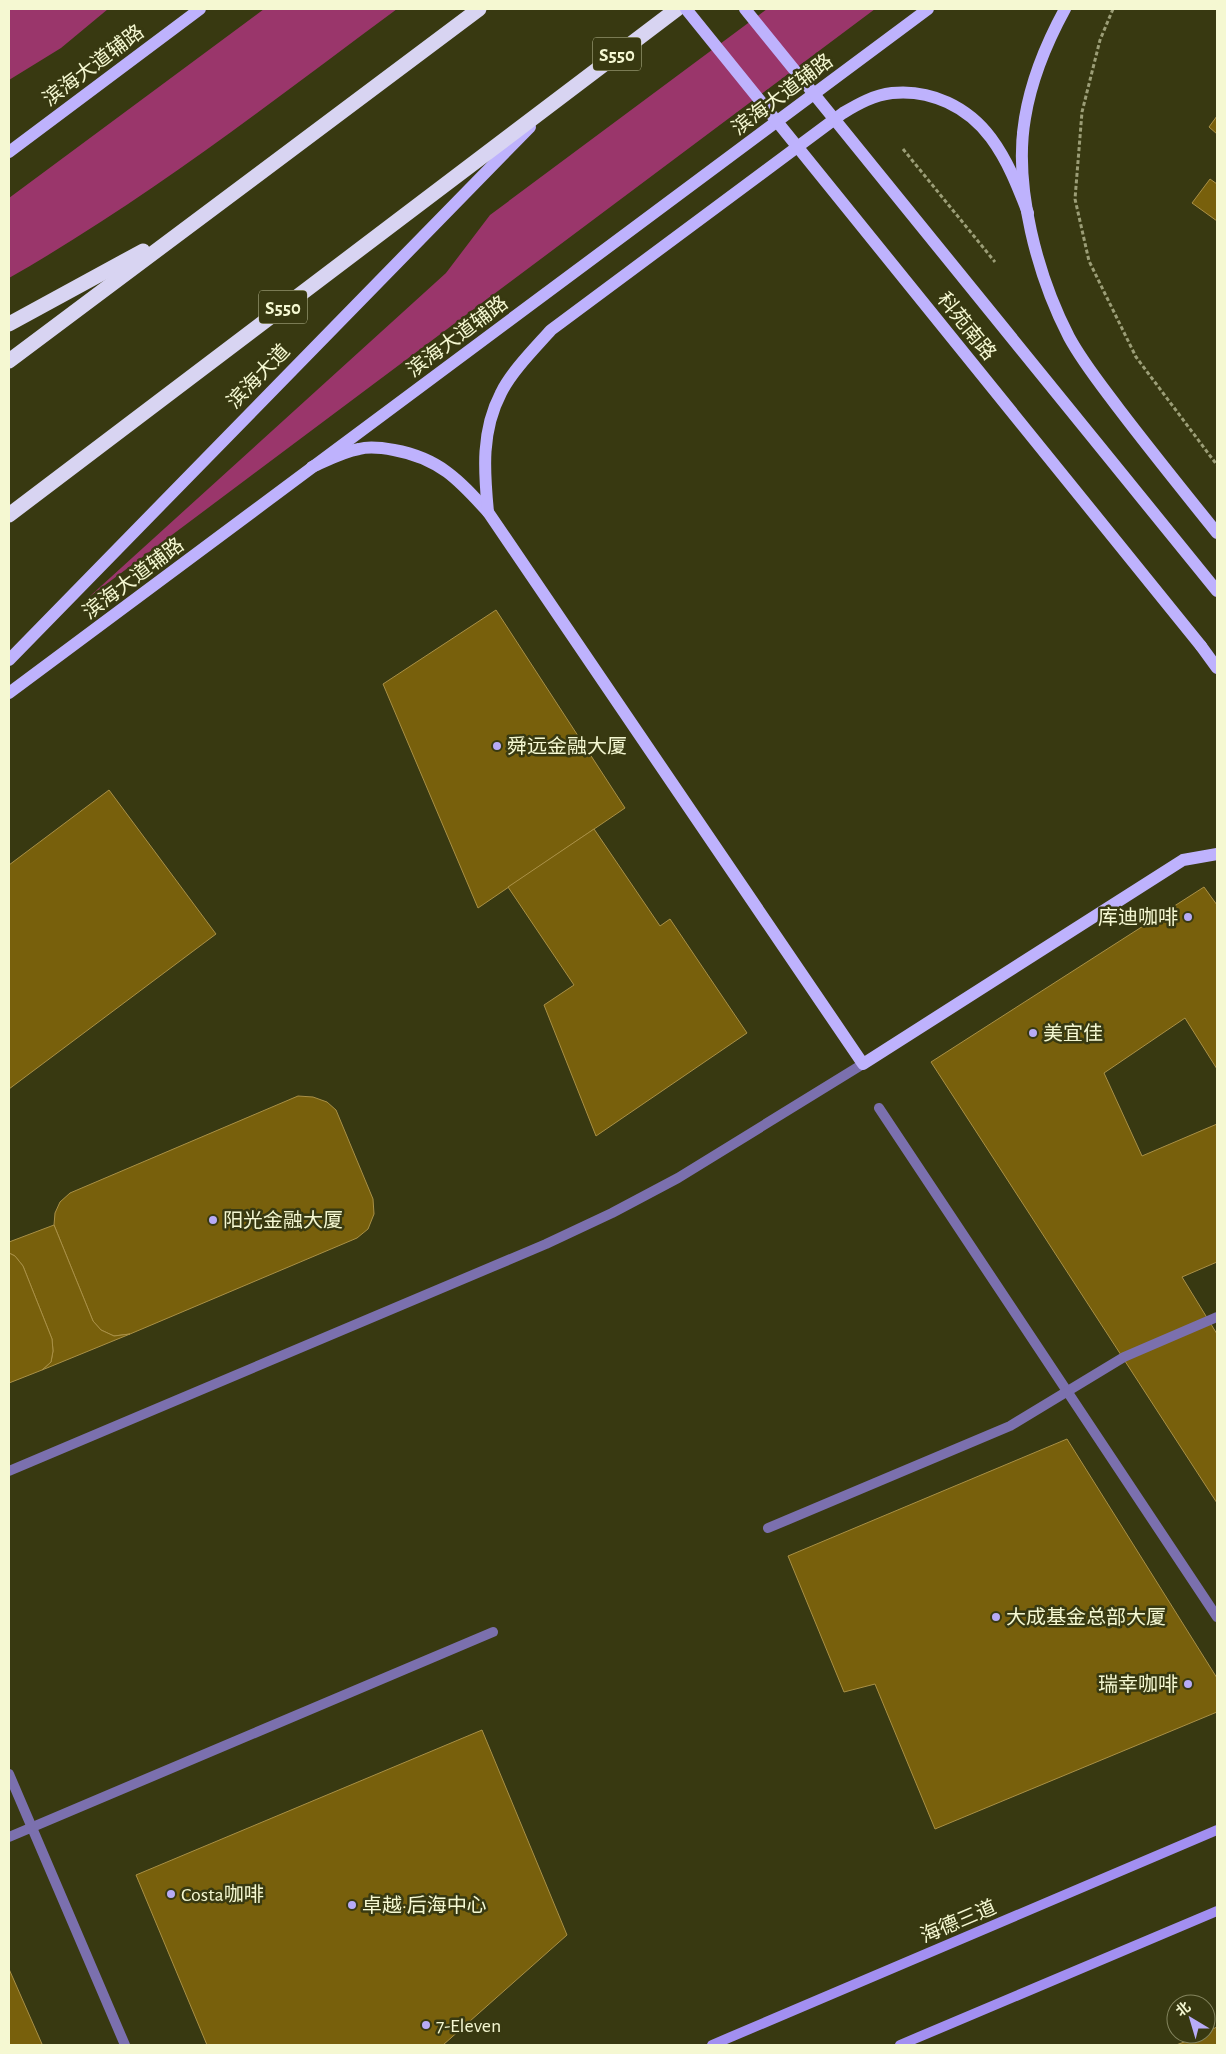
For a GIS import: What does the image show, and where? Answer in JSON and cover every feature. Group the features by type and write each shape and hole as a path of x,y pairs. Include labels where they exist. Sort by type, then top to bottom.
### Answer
{"highway":[{"path":"9,361 479,9"},
{"name":"滨海大道","path":"9,515 677,9"},
{"path":"9,324 189,227"}],"main road":[{"name":"滨海大道辅路","path":"9,152 200,9"},
{"name":"科苑南路","path":"686,9 1217,668"},
{"name":"科苑南路","path":"745,9 1217,591"},
{"name":"滨海大道辅路","path":"9,693 928,9"},
{"path":"1065,9 1038,68 1025,119 1022,175 1039,262 1051,299 1070,338 1097,379 1147,446 1217,533"},
{"path":"488,512 484,471 486,434 501,392 524,361 551,330 835,119 863,102 891,93 917,93 940,98 960,108 979,124 1000,151 1013,176 1028,213"},
{"name":"滨海大道","path":"9,660 557,99"},
{"path":"312,468 339,454 361,448 384,448 414,453 440,466 464,486 488,512 863,1064 1183,860 1217,854"},
{"name":"海德三道","path":"712,2045 1217,1830"},
{"path":"907,2044 1217,1911"}],"street":[{"path":"9,1471 546,1244 612,1213 678,1178 863,1064"},
{"path":"879,1108 1217,1617"},
{"path":"768,1528 1010,1426 1124,1357 1217,1316"},
{"path":"9,1837 493,1632"},
{"path":"9,1774 125,2045"}],"path":[{"path":"1113,9 1100,40 1082,112 1075,199 1089,261 1136,357 1217,465"},
{"path":"904,149 995,262"}],"shaded area":[{"path":"9,9 108,9 61,48 9,80"},
{"path":"264,9 397,9 207,150 110,216 9,278 9,198"},
{"path":"767,9 875,9 89,597 446,273 490,215"}],"building":[{"path":"1217,116 1217,134 1209,127"},
{"path":"1210,179 1217,184 1217,221 1192,203"},
{"name":"舜远金融大厦","path":"496,610 625,808 478,908 383,684"},
{"path":"109,790 216,934 9,1089 9,865"},
{"path":"594,829 660,926 670,919 747,1033 596,1136 544,1005 574,985 508,887"},
{"path":"1204,887 1217,905 1217,1069 1185,1018 1104,1073 1142,1156 1217,1124 1217,1262 1182,1277 1217,1334 1217,1503 931,1062"},
{"name":"阳光金融大厦","path":"298,1096 313,1097 327,1102 336,1110 373,1199 374,1214 368,1229 357,1238 130,1334 114,1336 101,1330 93,1321 54,1225 55,1213 60,1202 70,1193"},
{"path":"54,1225 93,1321 101,1330 114,1336 130,1334 42,1370 51,1362 53,1351 52,1339 23,1266 15,1256 9,1253 9,1242"},
{"path":"9,1253 15,1256 23,1266 52,1339 53,1351 51,1362 42,1370 9,1383"},
{"name":"大成基金总部大厦","path":"1067,1439 1217,1678 1217,1712 935,1829 875,1684 844,1692 788,1556"},
{"name":"卓越·后海中心","path":"482,1730 567,1935 443,2045 207,2045 136,1875"},
{"path":"9,1969 42,2044 9,2045"},
{"path":"1216,2027 1217,2045 1176,2045 1216,2044"}],"place":[{"name":"舜远金融大厦","path":"497,746"},
{"name":"库迪咖啡","path":"1188,917"},
{"name":"美宜佳","path":"1033,1033"},
{"name":"阳光金融大厦","path":"213,1220"},
{"name":"大成基金总部大厦","path":"996,1617"},
{"name":"瑞幸咖啡","path":"1188,1684"},
{"name":"Costa咖啡","path":"171,1894"},
{"name":"卓越·后海中心","path":"352,1905"},
{"name":"7-Eleven","path":"426,2025"}]}
